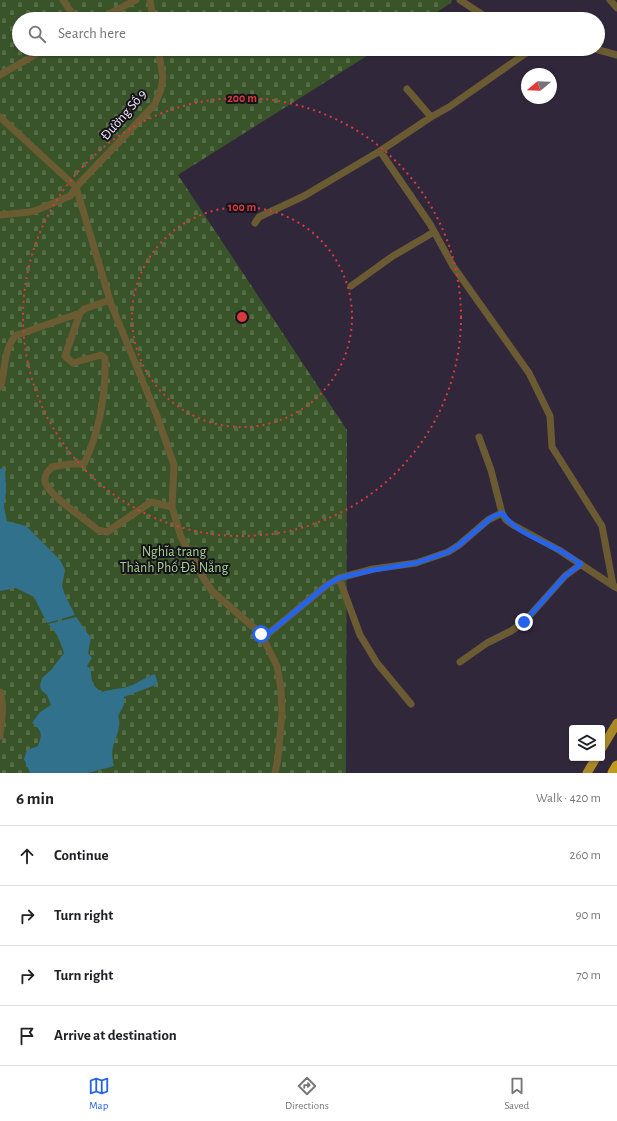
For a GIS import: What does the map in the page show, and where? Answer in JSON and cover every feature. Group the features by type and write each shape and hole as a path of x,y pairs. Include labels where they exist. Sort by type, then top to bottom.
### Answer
{"highway":[{"path":"613,773 617,766"}],"main road":[{"path":"605,743 617,723"},
{"path":"587,773 594,761"}],"street":[{"path":"64,0 72,12"},
{"path":"113,12 136,0"},
{"path":"150,0 152,12"},
{"path":"460,0 478,12"},
{"path":"610,0 617,8"},
{"path":"605,52 617,55"},
{"path":"0,75 33,56"},
{"name":"Đường Số 9","path":"0,214 30,212 70,196 76,187 155,104 161,89 162,77 159,56"},
{"path":"255,223 259,217 304,196 380,151 431,117 449,108 522,56"},
{"path":"407,89 431,117"},
{"path":"0,117 76,187 110,300 157,416 174,465 172,507 182,537 212,591 263,638 277,666 281,689 282,713 278,758 275,773"},
{"path":"380,151 434,232 453,266 529,373 550,416 552,447 602,526 613,585 617,588"},
{"path":"351,286 394,256 434,232"},
{"path":"0,387 10,344 13,338 110,300"},
{"path":"80,313 65,356 73,363 101,355 105,358 101,408 91,448 84,464 70,464 52,468 45,475 46,486 52,494 98,530 107,532 151,502 172,507"},
{"path":"479,437 491,470 502,513 506,520 559,550 617,588"},
{"path":"263,638 327,585 339,578 373,570 416,563 448,552 459,545 492,517 502,513"},
{"path":"460,662 487,643 511,631 524,622 565,576 581,564"},
{"path":"339,578 360,635 377,663 411,704"},
{"path":"0,692 2,716 0,736"}],"green space":[{"name":"Nghĩa trang Thành Phố Đà Nẵng","path":"0,0 452,0 451,3 437,12 12,12 12,56 367,56 178,175 347,430 346,773 0,773"}],"water":[{"path":"5,467 6,492 4,507 7,521 26,526 60,560 65,570 62,586 75,615 47,623 34,597 16,588 0,591 0,469"},
{"path":"76,617 91,638 88,653 92,658 87,666 91,669 91,677 96,688 102,692 127,687 155,674 158,684 124,697 124,705 118,716 119,727 112,750 114,766 88,773 30,773 24,759 27,750 38,746 41,736 38,728 32,723 40,712 51,705 47,695 41,690 40,685 42,678 51,670 64,653 60,641 48,624"}],"route":[{"path":"261,634 263,638 327,585 339,578 347,575 416,563 448,552 459,545 492,517 502,513 506,520 513,525 581,564 565,576 524,622"}]}
